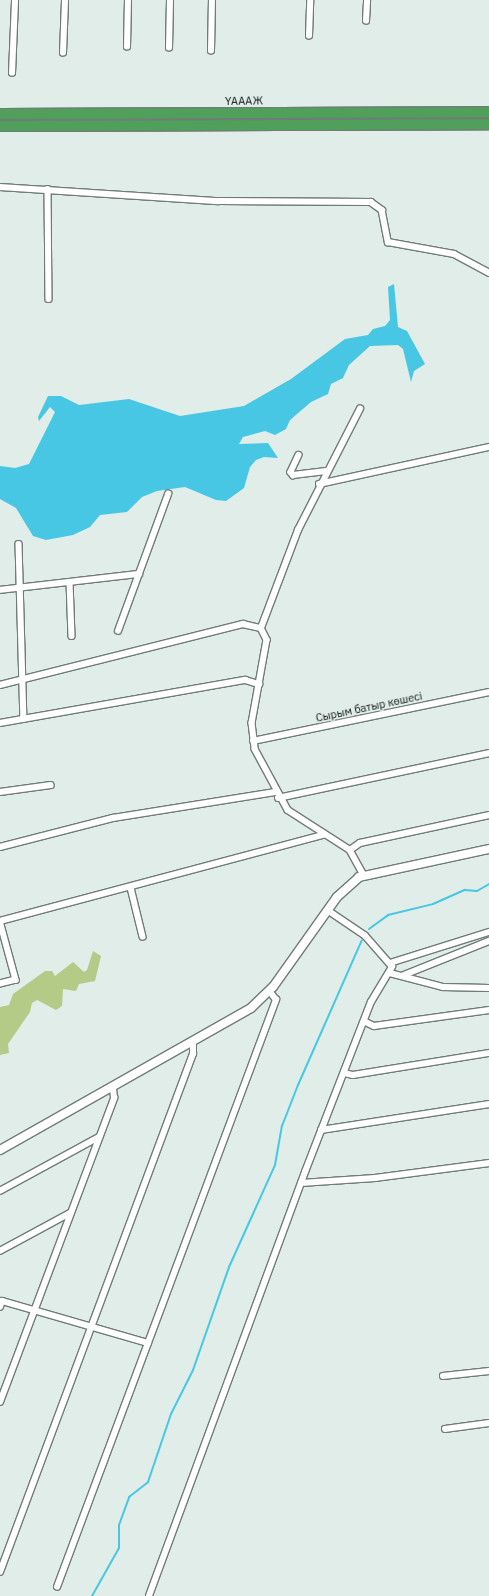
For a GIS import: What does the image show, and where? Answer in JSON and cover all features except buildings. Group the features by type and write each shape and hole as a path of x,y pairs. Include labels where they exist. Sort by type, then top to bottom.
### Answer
{"highway":[{"name":"ҮАААЖ","path":"0,114 489,112"},
{"path":"0,126 489,124"}],"main road":[{"path":"0,1150 113,1089 251,1008 270,990 345,888 364,875 489,849"}],"street":[{"path":"12,73 15,0"},
{"path":"63,53 65,0"},
{"path":"127,47 128,0"},
{"path":"169,48 170,0"},
{"path":"211,51 212,0"},
{"path":"309,36 310,0"},
{"path":"366,0 366,21"},
{"path":"0,187 219,201 371,202 382,210 388,242 454,254 489,273"},
{"path":"48,189 49,299"},
{"path":"360,409 319,484 261,628 267,640 252,723 253,741 278,798 300,820 350,850 364,875"},
{"path":"319,484 489,447"},
{"path":"299,455 293,475 326,471"},
{"path":"118,631 168,494"},
{"path":"19,544 24,719"},
{"path":"0,590 139,574"},
{"path":"70,582 72,636"},
{"path":"0,685 242,624 261,628"},
{"path":"0,723 245,680 259,684"},
{"name":"Сырым батыр көшесі","path":"253,741 489,692"},
{"path":"278,798 489,753"},
{"path":"0,792 51,785"},
{"path":"0,847 113,818 275,792"},
{"path":"350,850 360,843 489,815"},
{"path":"0,984 16,980 0,921 131,888 324,835"},
{"path":"131,888 143,937"},
{"path":"149,1596 321,1130 345,1073 374,996 390,973 390,963 365,936 328,911"},
{"path":"390,963 489,932"},
{"path":"404,975 489,941"},
{"path":"390,973 404,975 443,987 489,988"},
{"path":"57,1587 276,1000 270,990"},
{"path":"364,1020 374,1026 489,1010"},
{"path":"0,1572 193,1054 193,1042"},
{"path":"345,1073 353,1075 489,1053"},
{"path":"0,1402 114,1098 113,1089"},
{"path":"321,1130 489,1104"},
{"path":"0,1191 99,1137"},
{"path":"301,1182 375,1178 489,1163"},
{"path":"0,1250 70,1213"},
{"path":"0,1307 2,1301 148,1343"},
{"path":"443,1376 489,1371"},
{"path":"444,1429 489,1423"}],"green space":[{"path":"93,951 101,956 95,981 79,984 76,991 63,989 62,1006 56,1010 37,1000 32,1003 30,1012 8,1044 9,1053 0,1055 0,1007 9,1005 13,994 45,971 52,971 55,976 73,962 84,972 87,970"}],"water":[{"path":"394,284 398,327 407,331 425,364 414,371 411,382 403,349 398,345 370,346 349,365 343,378 331,384 328,394 311,402 290,420 286,429 275,435 265,431 243,437 239,444 268,443 278,458 264,457 256,460 250,467 244,488 226,501 216,500 185,487 157,491 142,497 127,512 100,515 90,527 73,535 46,540 33,536 16,508 0,499 0,466 15,468 29,464 55,412 50,407 39,421 38,417 48,396 61,396 79,405 129,399 180,416 244,406 291,379 345,339 368,335 373,329 385,326 390,320 388,287"}],"waterway":[{"path":"369,929 388,915 433,904 465,890 477,891 489,884"},
{"path":"92,1596 119,1548 119,1525 129,1497 148,1482 171,1414 193,1370 229,1267 275,1165 282,1126 298,1085 362,940"}]}
